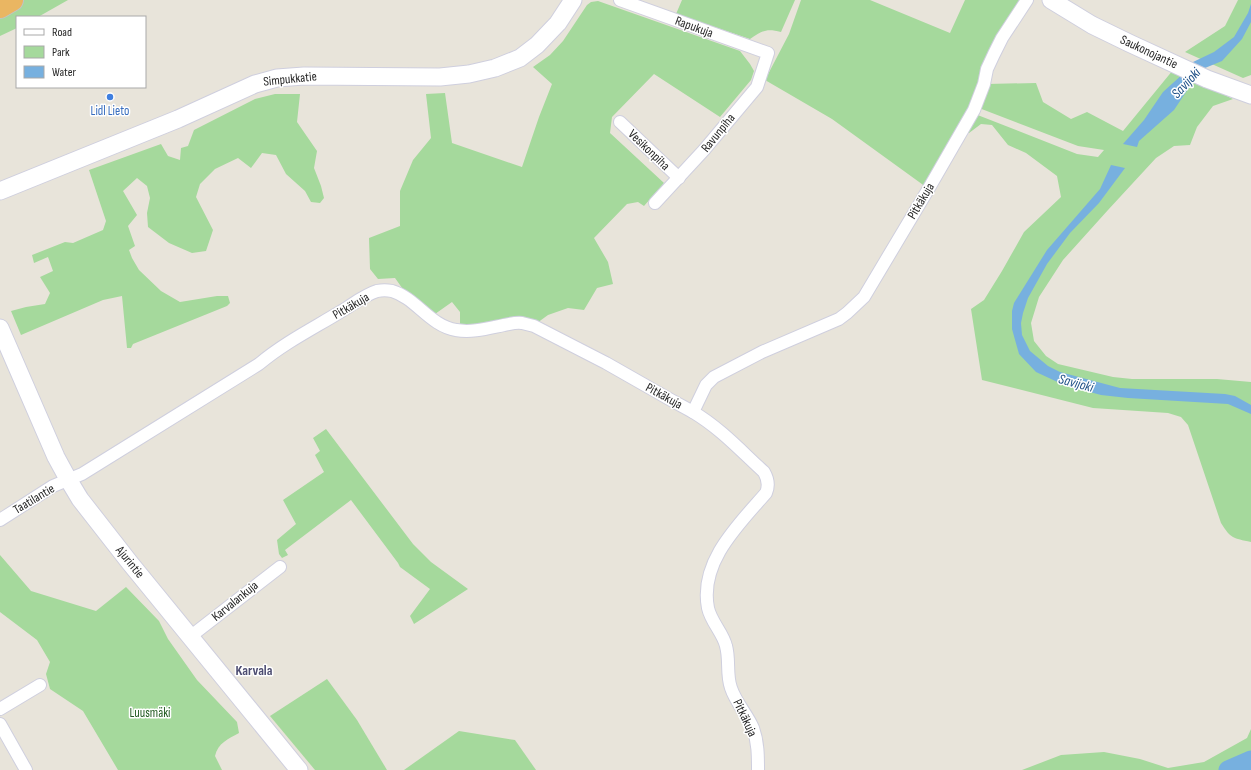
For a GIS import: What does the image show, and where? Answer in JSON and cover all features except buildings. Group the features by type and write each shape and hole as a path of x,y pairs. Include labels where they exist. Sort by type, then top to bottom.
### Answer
{"highway":[{"path":"0,8 12,0"}],"street":[{"name":"Simpukkatie","path":"0,191 178,119 255,84 277,78 304,76 440,77 469,74 495,68 520,58 537,45 558,23 573,0"},
{"name":"Rapukuja","path":"620,0 768,53"},
{"name":"Pitkäkuja","path":"693,412 706,385 714,377 783,343 839,319 864,297 974,110 984,84 987,69 994,54 1027,0"},
{"name":"Saukonojantie","path":"1051,0 1092,25 1207,79 1251,96"},
{"name":"Ravunpiha","path":"655,203 704,150 757,87 768,53"},
{"name":"Vesikonpiha","path":"620,122 679,178"},
{"name":"Pitkäkuja","path":"68,480 82,474 251,370 295,337 360,299 377,291 392,291 401,295 437,323 446,328 478,331 514,323 534,326 606,363 709,422 764,472 768,483 766,493 737,526 719,552 711,569 708,582 708,608 714,624 726,645 728,675 732,689 756,736 758,770"},
{"name":"Ajurintie","path":"0,328 56,457 68,480 94,517 299,770"},
{"name":"Taatilantie","path":"0,520 53,486 68,480"},
{"name":"Karvalankuja","path":"191,636 280,567"},
{"path":"0,709 40,686"},
{"path":"0,724 26,770"}],"green space":[{"path":"24,0 68,0 40,16 16,16 16,28 0,36 0,14"},
{"path":"682,0 795,0 781,32 768,30 750,39 676,14"},
{"path":"801,0 870,0 950,33 965,0 1022,0 974,101 926,187 832,119 765,80 789,34"},
{"path":"1238,0 1251,0 1251,75 1243,78 1185,52 1225,26"},
{"path":"598,1 740,51 754,71 751,80 720,117 654,74 612,117 610,133 664,183 644,206 638,202 627,204 594,238 608,262 613,284 597,288 584,310 568,308 548,315 537,323 472,326 460,325 460,312 452,302 435,314 405,292 395,278 378,279 370,269 369,238 400,226 400,191 413,160 431,138 426,94 445,93 452,143 522,167 552,84 533,67 550,55 563,41 587,5 591,2"},
{"path":"1173,70 1233,99 1213,106 1197,127 1190,145 1174,146 1156,158 1108,210 1063,260 1039,297 1031,323 1034,341 1046,356 1058,364 1113,377 1132,379 1217,379 1251,382 1251,542 1233,537 1227,532 1221,523 1188,425 1181,417 1168,413 1093,408 982,380 971,309 984,300 1024,232 1061,197 1057,176 1026,153 1008,145 992,125 981,124 969,133 965,132 975,114 1077,154 1098,157 1104,150 1078,146 979,108 987,84 1036,83 1043,102 1071,119 1087,112 1123,131"},
{"path":"275,94 300,94 297,122 317,151 314,168 324,198 320,203 311,202 305,191 286,174 276,155 262,153 251,168 238,158 215,169 200,184 196,197 213,230 206,251 192,253 169,243 148,227 147,213 150,198 147,186 137,178 123,191 137,215 128,226 135,246 129,250 139,270 161,291 180,302 217,296 228,296 230,303 227,306 133,344 131,348 127,348 122,296 103,300 21,335 11,311 45,304 50,293 40,277 53,271 48,257 34,263 32,255 65,242 73,243 103,230 106,221 89,170 161,144 168,156 180,160 181,148 188,146 194,130 255,99"},
{"path":"326,429 413,544 431,562 468,589 414,624 410,616 430,589 400,567 351,500 285,550 288,555 282,558 279,554 277,540 296,524 283,500 324,472 315,455 320,451 313,438"},
{"name":"Luusmäki","path":"0,555 31,591 96,611 126,587 159,621 168,639 197,680 237,722 239,733 227,739 216,752 215,756 222,770 118,770 83,711 50,689 46,674 50,662 37,640 0,612"},
{"path":"327,679 357,720 387,770 315,770 270,716"},
{"path":"1251,729 1251,770 1022,770 1061,755 1104,752 1140,759 1168,768 1204,762 1247,738"},
{"path":"459,731 515,740 536,770 404,770"}],"water":[{"path":"1251,4 1251,22 1242,39 1222,61 1205,68 1188,89 1174,110 1139,141 1137,147 1123,144 1144,120 1163,92 1184,73 1193,62 1214,52 1234,37 1248,13"},
{"path":"1111,165 1125,168 1099,203 1070,233 1047,264 1028,298 1021,323 1022,335 1030,351 1048,366 1060,372 1120,388 1225,394 1235,396 1251,405 1251,414 1228,404 1101,395 1064,385 1036,372 1019,354 1012,329 1012,311 1014,303 1047,250 1100,189"}],"waterway":[{"name":"Savijoki","path":"1228,770 1251,760"}],"place":[{"name":"Lidl Lieto","path":"110,97"}],"district":[{"name":"Karvala","path":"254,670"}]}
